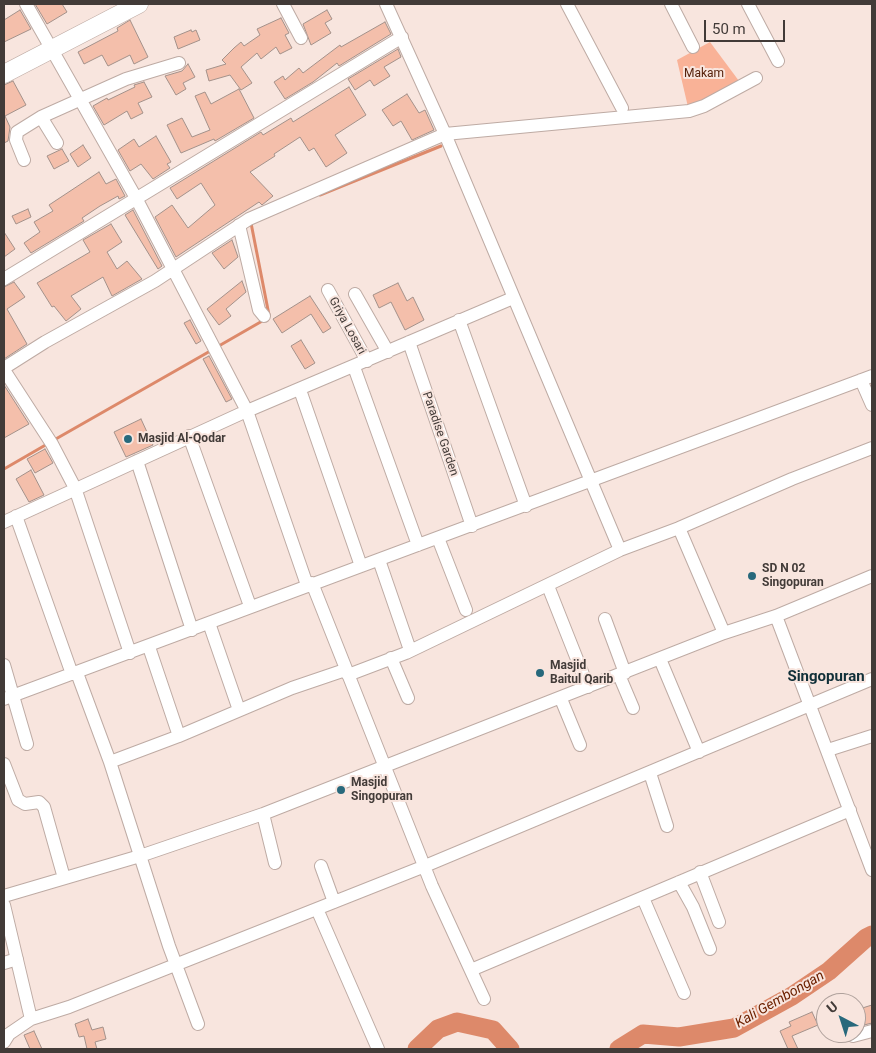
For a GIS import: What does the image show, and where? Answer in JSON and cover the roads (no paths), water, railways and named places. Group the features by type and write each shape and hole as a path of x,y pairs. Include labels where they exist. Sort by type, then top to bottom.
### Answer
{"street":[{"path":"26,4 136,198 247,411 309,584 386,767 425,866 484,999"},
{"path":"4,74 51,49 119,8 139,4"},
{"path":"284,4 301,38"},
{"path":"386,4 445,134 620,550"},
{"path":"567,4 622,108"},
{"path":"671,4 693,47"},
{"path":"748,4 778,61"},
{"path":"4,279 402,37"},
{"path":"24,160 16,140 17,132 41,117 126,79 178,63"},
{"path":"130,653 75,488 4,369 44,342 174,270 239,225 445,134 689,111 704,106 756,78"},
{"path":"41,117 57,144"},
{"path":"239,225 259,310 264,316"},
{"name":"Griya Losari","path":"328,290 367,361"},
{"path":"355,294 388,352"},
{"path":"4,522 189,436 354,367 458,320 514,298"},
{"path":"458,320 526,506"},
{"name":"Paradise Garden","path":"409,342 472,526"},
{"path":"354,367 418,545"},
{"path":"9,697 148,647 250,606 472,526 590,480 867,378 872,405"},
{"path":"300,390 361,566"},
{"path":"189,436 250,606"},
{"path":"110,762 179,736 239,710 391,658 548,586 620,550 679,528 800,475 872,448"},
{"path":"137,461 160,538 192,630"},
{"path":"16,516 74,674 110,762 175,964 198,1024"},
{"path":"679,528 724,633"},
{"path":"438,538 466,610"},
{"path":"379,560 410,650"},
{"path":"4,896 140,856 263,814 561,699 724,633 776,616 872,576"},
{"path":"548,586 588,687"},
{"path":"776,616 872,870"},
{"path":"604,619 632,708"},
{"path":"209,623 239,710"},
{"path":"148,647 179,736"},
{"path":"391,658 408,698"},
{"path":"660,659 699,752"},
{"path":"4,665 9,697 27,744"},
{"path":"4,1042 9,1034 31,1018 69,1006 425,866 872,679"},
{"path":"561,699 580,745"},
{"path":"828,750 872,736"},
{"path":"4,764 18,800 25,804 39,802 44,807 64,878"},
{"path":"650,772 667,826"},
{"path":"471,970 850,810"},
{"path":"263,814 275,863"},
{"path":"858,830 872,829"},
{"path":"321,866 334,902"},
{"path":"700,872 719,922"},
{"path":"679,882 693,906 710,950"},
{"path":"642,898 684,993"},
{"path":"4,905 31,1018"},
{"path":"318,909 378,1049"},
{"path":"4,963 17,959"}],"waterway":[{"path":"320,195 441,146"},
{"path":"254,222 251,223 269,315"},
{"path":"217,347 264,320"},
{"path":"54,440 212,350"},
{"path":"4,469 49,443"},
{"name":"Kali Gembongan","path":"619,1049 643,1034 679,1037 734,1028 792,996 829,971 866,938 872,935"},
{"name":"Kali Gembongan","path":"417,1049 438,1029 457,1022 493,1030 510,1049"}],"place":[{"name":"Masjid Al-Qodar","path":"128,439"},
{"name":"SD N 02 Singopuran","path":"752,576"},
{"name":"Masjid Baitul Qarib","path":"540,673"},
{"name":"Masjid Singopuran","path":"341,790"}],"district":[{"name":"Singopuran","path":"826,677"}],"park label":[{"name":"Makam","path":"704,74"}]}
